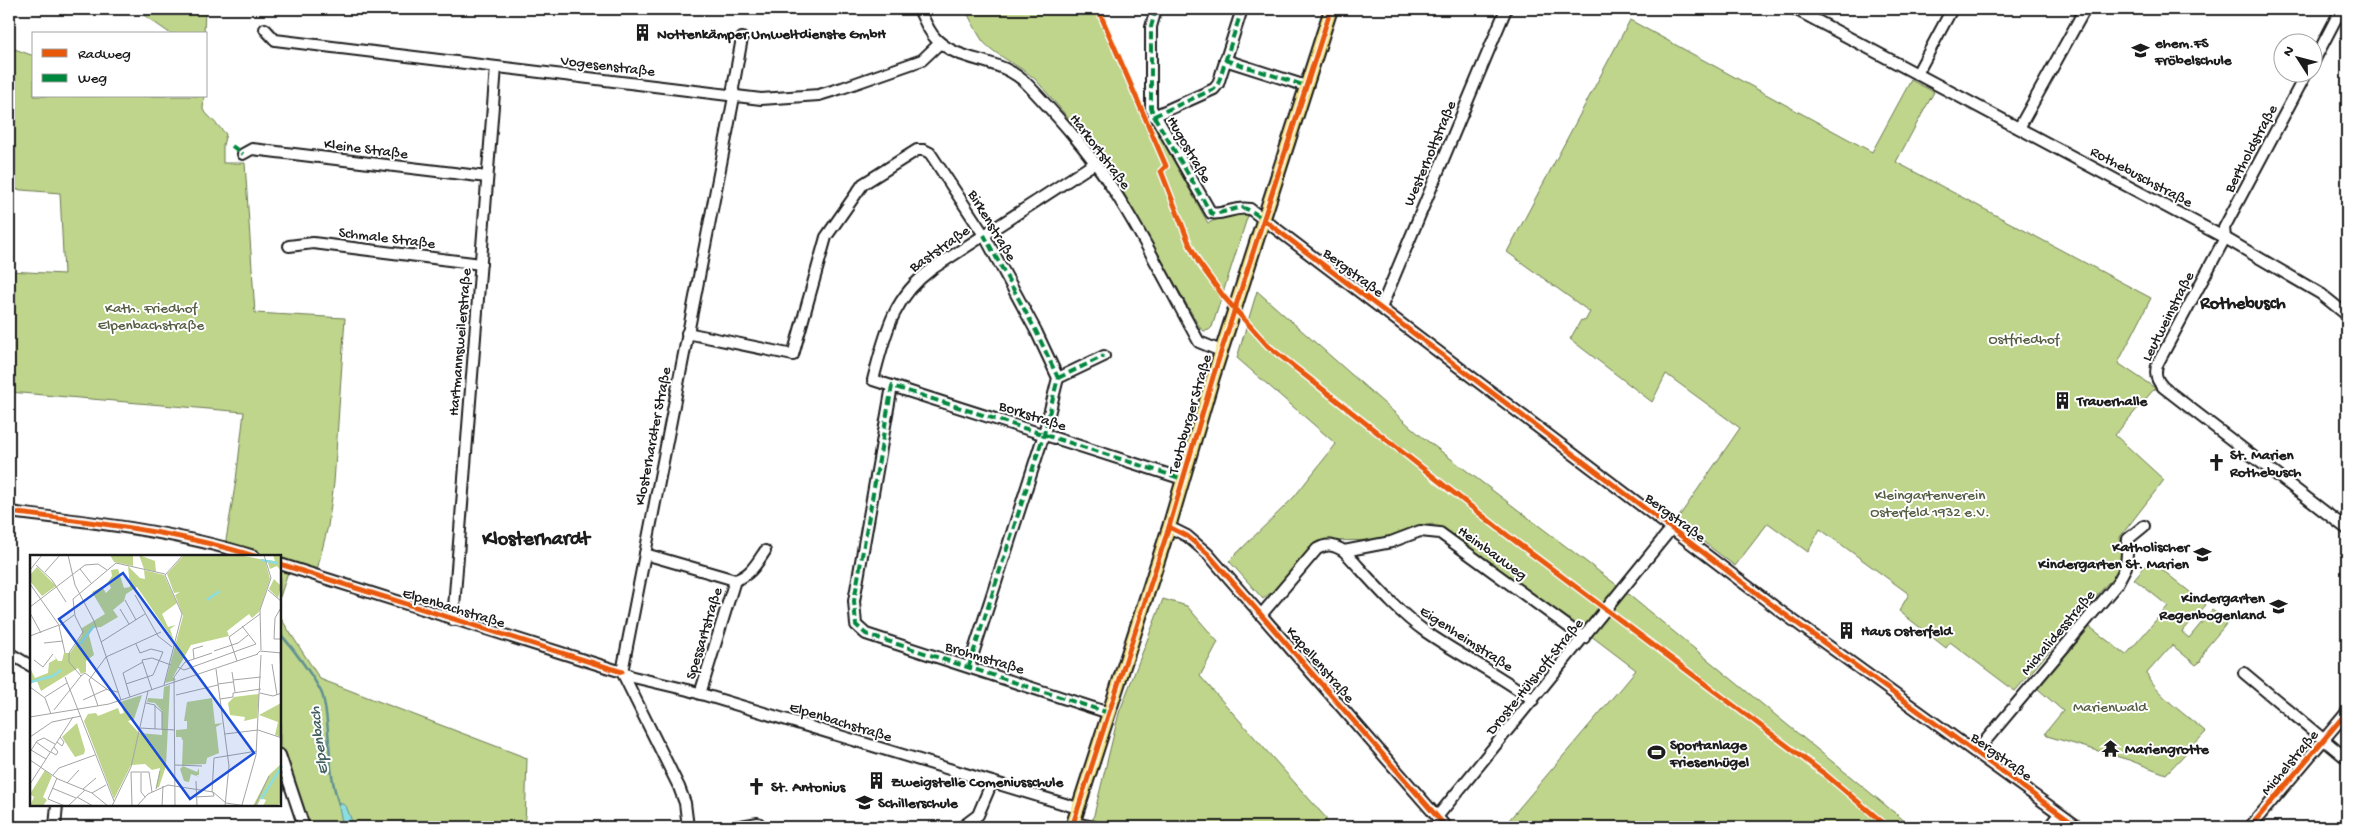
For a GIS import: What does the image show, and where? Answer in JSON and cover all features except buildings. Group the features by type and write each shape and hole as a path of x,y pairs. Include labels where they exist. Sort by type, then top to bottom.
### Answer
{"main road":[{"name":"Teutoburger Straße","path":"1073,825 1169,527 1221,351 1331,9"}],"street":[{"name":"Harkortstraße","path":"919,9 932,34 955,53 989,61 1016,74 1035,92 1096,163 1124,206 1199,342 1221,351"},
{"name":"Hugostraße","path":"1156,9 1151,34 1151,108 1154,116 1211,213 1214,214 1241,207 1250,209 1264,220"},
{"path":"1154,116 1214,88 1242,9"},
{"name":"Westerholtstraße","path":"1381,308 1506,9"},
{"name":"Rothebuschstraße","path":"1795,9 2225,238 2321,294 2347,315"},
{"path":"1917,74 1952,9"},
{"path":"2018,128 2085,9"},
{"path":"2324,42 2341,9"},
{"name":"Vogesenstraße","path":"264,29 275,40 734,96 791,98 818,95 922,60 940,42"},
{"name":"Klosterhardter Straße","path":"622,672 734,96 733,88 742,38"},
{"path":"1225,60 1306,86"},
{"name":"Hartmannsweilerstraße","path":"453,620 496,67"},
{"name":"Bertholdstraße","path":"2225,238 2224,228 2302,82"},
{"name":"Kleine Straße","path":"243,154 252,149 487,177"},
{"name":"Birkenstraße","path":"687,333 793,355 826,237 863,184 917,150 924,150 930,153 984,235 1036,331 1058,378"},
{"name":"Baststraße","path":"873,380 892,318 902,297 923,276 1096,163"},
{"name":"Bergstraße","path":"1264,220 1881,686 1976,752 2078,827"},
{"name":"Leutweinstraße","path":"2225,238 2158,363 2156,379 2347,529"},
{"name":"Schmale Straße","path":"289,246 313,243 481,264"},
{"path":"969,666 1044,434 1058,378 1104,356"},
{"name":"Borkstraße","path":"873,380 1183,480"},
{"name":"Brohmstraße","path":"892,386 854,601 856,625 866,634 1109,713"},
{"path":"9,512 119,526 177,537 250,555"},
{"name":"Michalidesstraße","path":"1976,752 2117,584 2127,564 2128,539 2144,526"},
{"name":"Kapellenstraße","path":"1169,527 1197,543 1446,827"},
{"name":"Droste-Hülshoff-Straße","path":"1437,817 1671,529"},
{"name":"Heimbauweg","path":"1344,551 1392,542 1420,531 1440,533 1584,638"},
{"path":"1261,615 1317,549 1332,545 1344,551"},
{"name":"Spessartstraße","path":"645,554 735,580 742,578 752,570 765,551"},
{"name":"Eigenheimstraße","path":"1344,551 1413,622 1452,648 1504,678 1533,700"},
{"name":"Elpenbachstraße","path":"281,564 633,677 700,694 1078,808"},
{"name":"Spessartstraße","path":"700,694 735,580"},
{"path":"9,653 30,665"},
{"path":"622,672 679,787 685,803 688,827"},
{"path":"2244,673 2347,759"},
{"name":"Michelstraße","path":"2250,827 2347,712"},
{"path":"281,758 304,827"},
{"path":"962,827 971,822 981,809 992,782"},
{"path":"56,806 56,827"},
{"path":"2049,827 2059,814"},
{"path":"735,827 758,823 763,827"},
{"path":"1073,825 1094,827"}],"green space":[{"path":"135,9 205,9 204,32 168,32"},
{"path":"964,9 1100,9 1136,93 1208,223 1230,214 1249,212 1212,327 1209,330 1204,331 1200,328 1108,165 1036,80 982,40"},
{"path":"1630,20 1872,152 1911,80 1934,92 1896,162 2151,298 2118,363 2155,388 2115,435 2164,480 2120,537 2121,563 2113,579 2015,691 1950,642 1946,648 1899,611 1909,594 1820,529 1808,552 1768,523 1735,566 1676,521 1740,428 1666,374 1652,402 1570,339 1581,320 1585,321 1590,312 1507,252"},
{"name":"Kath. Friedhof Elpenbachstraße","path":"9,47 32,55 32,98 204,98 203,110 226,134 223,145 223,163 245,163 255,313 345,318 334,483 328,526 316,574 281,563 281,555 255,555 225,546 236,480 244,412 9,392 9,271 64,274 60,193 9,189"},
{"path":"1257,291 1421,436 1618,586 1912,827 1503,827 1636,670 1582,629 1577,629 1432,524 1385,540 1318,541 1273,591 1263,599 1229,561 1294,497 1336,444 1237,358"},
{"name":"Marienwald","path":"2150,560 2206,605 2182,632 2189,638 2212,610 2228,622 2206,648 2200,662 2196,665 2172,645 2147,673 2150,680 2163,696 2206,732 2166,774 2129,760 2047,736 2045,733 2063,711 2038,689 2090,627 2126,655 2168,606 2134,579"},
{"path":"281,566 289,569 281,594"},
{"path":"1163,599 1187,606 1218,642 1200,676 1327,819 1318,827 1091,827 1119,713"},
{"path":"281,619 320,679 527,758 525,827 307,827 281,752"}],"water":[{"path":"338,802 346,806 353,824 361,827 343,827"}],"waterway":[{"name":"Elpenbach","path":"281,635 291,646 321,691 326,711 332,777 339,804"}],"marked path":[{"path":"1156,9 1151,27 1151,108 1154,116 1211,213 1245,208 1264,220"},
{"path":"1154,116 1214,89 1218,84 1242,9"},
{"path":"1225,60 1306,86"},
{"path":"232,146 243,154"},
{"path":"969,666 1044,434 1058,378 1036,331 984,235"},
{"path":"1058,378 1104,356"},
{"path":"1109,713 866,634 856,625 854,601 892,386 1183,479"}],"cycle path":[{"path":"1098,9 1166,166 1161,171 1189,243 1199,263 1224,297 1268,346 1507,535 1826,775 1888,827"},
{"path":"1072,827 1169,527 1213,377 1331,9"},
{"path":"1264,220 1783,613 2078,827"},
{"path":"9,512 163,534 224,547 251,555"},
{"path":"1169,527 1187,536 1208,554 1446,827"},
{"path":"281,564 622,672"},
{"path":"2250,827 2347,712"}],"place":[{"name":"Nottenkämper Umweltdienste GmbH","path":"643,33"},
{"name":"ehem.FS Fröbelschule","path":"2141,51"},
{"name":"Trauerhalle","path":"2063,400"},
{"name":"St. Marien Rothebusch","path":"2216,463"},
{"name":"Katholischer Kindergarten St. Marien","path":"2203,555"},
{"name":"Kindergarten Regenbogenland","path":"2279,606"},
{"name":"Haus Osterfeld","path":"1847,630"},
{"name":"Mariengrotte","path":"2111,748"},
{"name":"Sportanlage Friesenhügel","path":"1656,753"},
{"name":"Zweigstelle Comeniusschule","path":"877,781"},
{"name":"St. Antonius","path":"757,786"},
{"name":"Schillerschule","path":"864,802"}],"district":[{"name":"Rothebusch","path":"2243,302"},
{"name":"Klosterhardt","path":"536,537"}],"park label":[{"name":"Ostfriedhof","path":"2024,338"},
{"name":"Kleingartenverein Osterfeld 1932 e.V.","path":"1930,502"}]}
